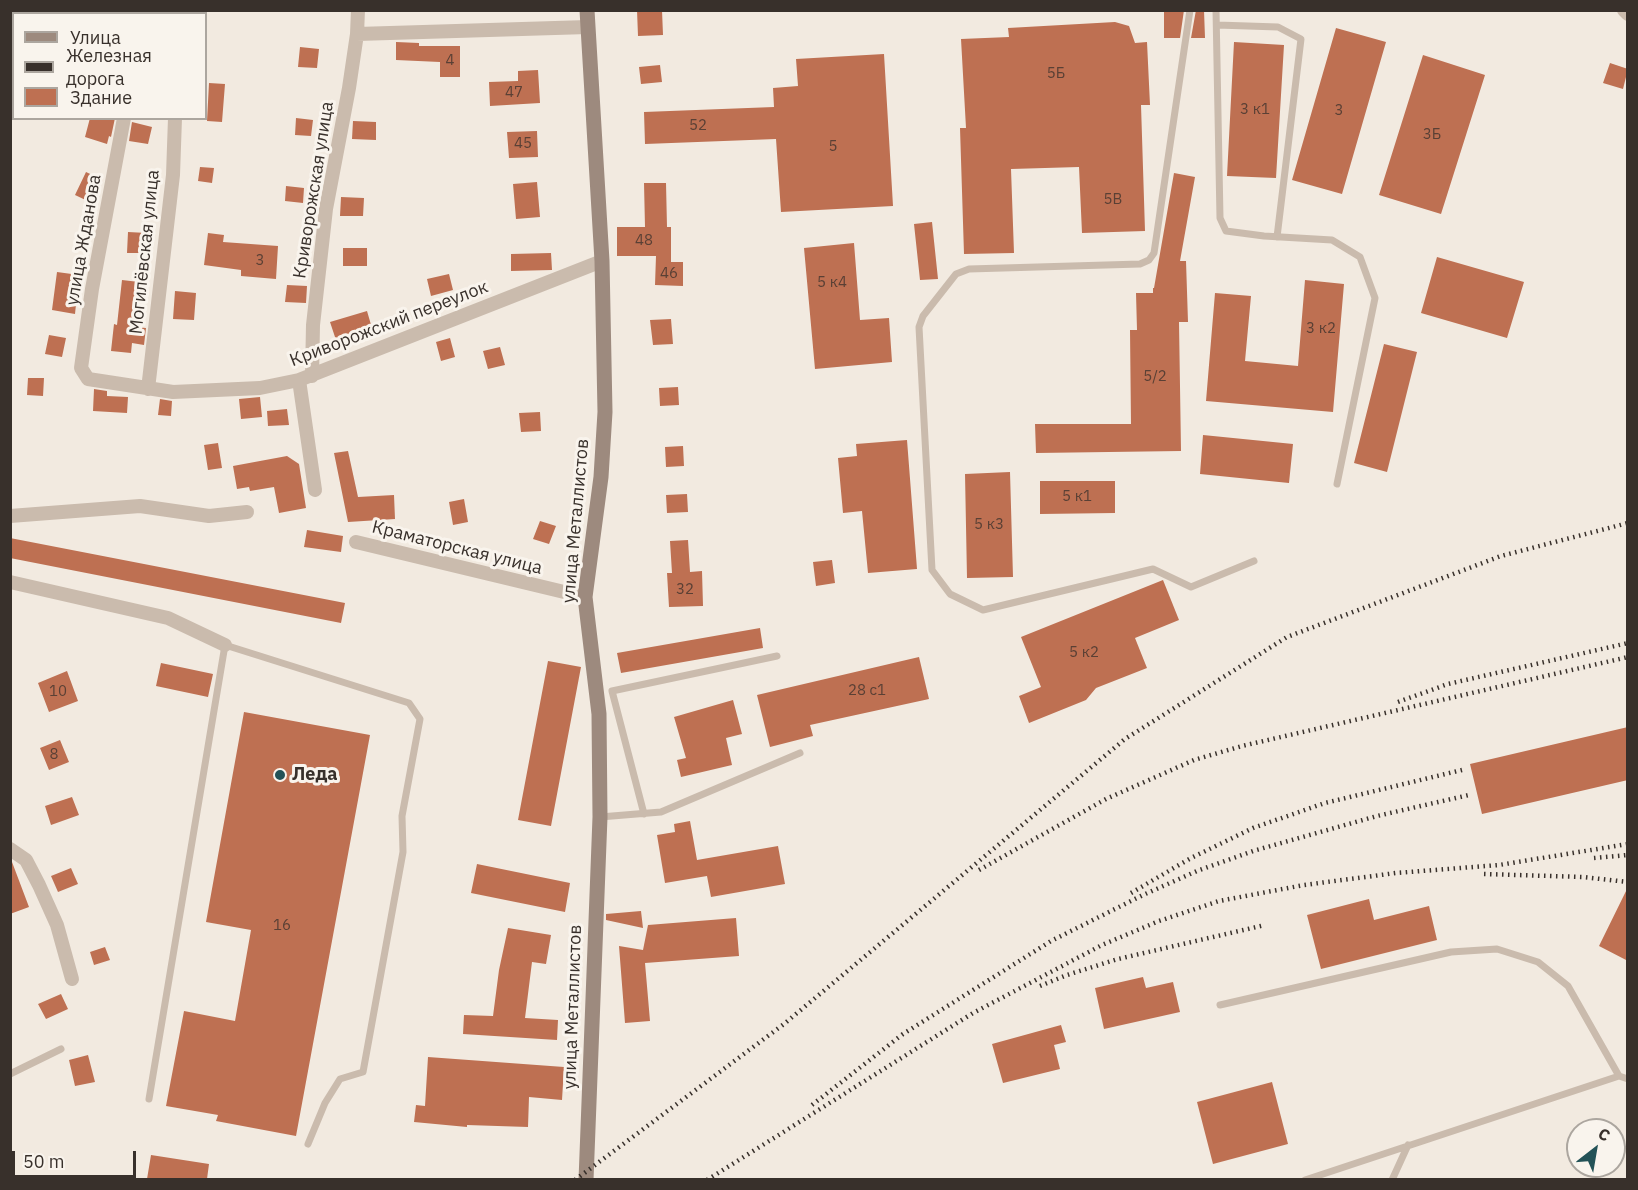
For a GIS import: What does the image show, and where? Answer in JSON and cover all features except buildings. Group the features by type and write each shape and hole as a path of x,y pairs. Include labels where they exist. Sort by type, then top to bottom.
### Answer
{"street":[{"name":"Криворожская улица","path":"306,378 326,209 349,88 358,10"},
{"name":"улица Металлистов","path":"586,1179 600,817 598,714 585,597 601,477 604,423 602,261 587,10"},
{"path":"1624,10 1628,14"},
{"path":"357,34 588,27"},
{"name":"улица Жданова","path":"81,368 92,289 124,120"},
{"name":"Могилёвская улица","path":"148,389 173,174 175,120"},
{"name":"Криворожский переулок","path":"81,368 88,379 173,392 260,387 306,378 602,261"},
{"path":"306,378 315,490"},
{"path":"10,516 140,506 209,516 247,512"},
{"name":"Краматорская улица","path":"356,542 585,597"},
{"path":"10,582 168,618 225,645"},
{"path":"10,849 26,860 39,885 57,925 72,979"}],"lane":[{"path":"1190,10 1154,253 1149,260 1140,264 969,269 956,274 923,316 919,327 932,570 950,594 982,610 1153,570 1191,587 1254,561"},
{"path":"1216,10 1220,218 1226,231 1332,240 1360,257 1375,298 1337,484"},
{"path":"1217,25 1278,27 1301,39 1277,237"},
{"path":"148,1099 225,645 409,703 420,719 402,816 403,852 363,1072 340,1079 325,1103 308,1144"},
{"path":"644,814 612,691 777,656"},
{"path":"600,817 661,812 800,753"},
{"path":"1220,1005 1451,952 1497,949 1538,962 1568,987 1619,1076"},
{"path":"10,1074 61,1049"},
{"path":"1305,1179 1619,1076 1628,1079"},
{"path":"1392,1179 1408,1145"},
{"path":"1323,1179 1334,1170"}],"railway":[{"path":"575,1180 784,1024 1125,739 1287,637 1501,556 1628,523"},
{"path":"1398,702 1448,684 1628,643"},
{"path":"979,870 1106,799 1194,760 1242,746 1628,657"},
{"path":"1131,893 1191,858 1253,828 1325,803 1462,770"},
{"path":"812,1105 903,1034 1051,941 1143,895 1197,871 1253,851 1377,816 1469,795"},
{"path":"707,1180 973,1013 1102,945 1159,921 1219,901 1304,885 1396,873 1499,865 1628,844"},
{"path":"1594,858 1628,855"},
{"path":"1484,874 1583,877 1628,882"},
{"path":"1040,986 1118,959 1265,925"}],"place":[{"name":"Леда","path":"280,775"}]}
